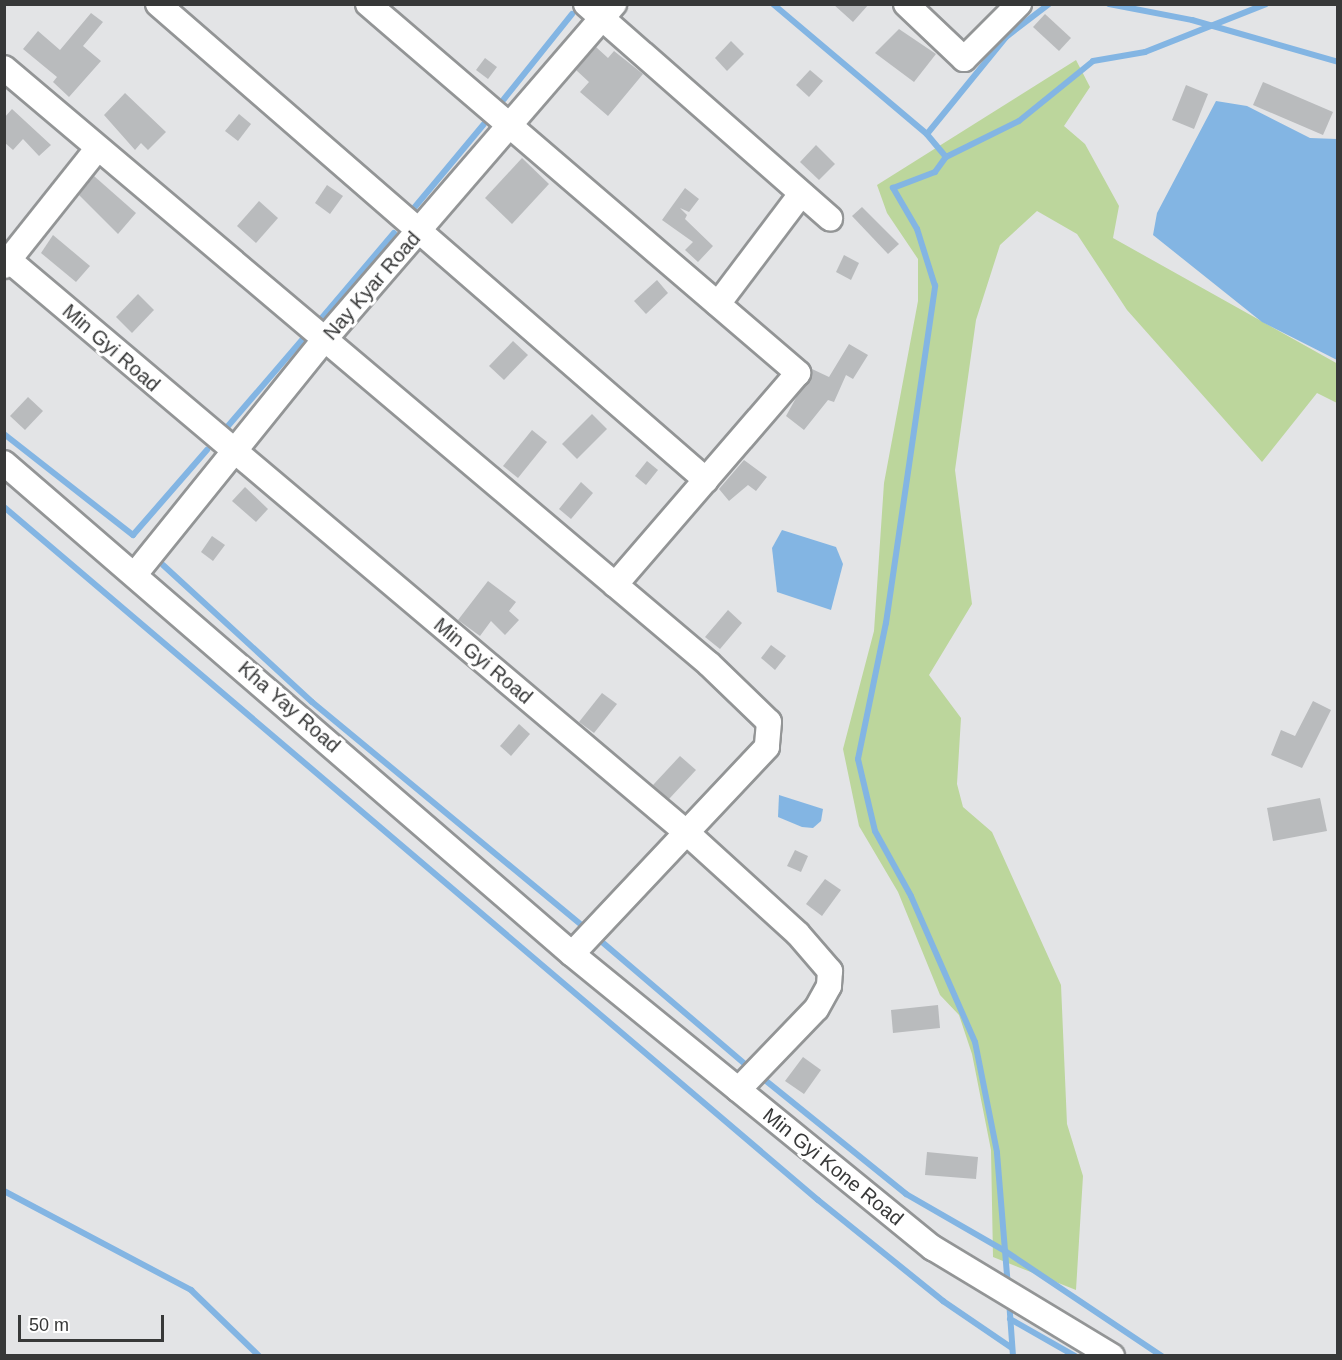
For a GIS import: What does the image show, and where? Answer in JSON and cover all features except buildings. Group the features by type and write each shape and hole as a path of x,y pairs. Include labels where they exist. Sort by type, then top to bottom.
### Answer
{"street":[{"path":"158,4 706,480"},
{"path":"368,4 798,373 615,585"},
{"path":"906,4 964,59 1019,4"},
{"path":"601,9 801,194 830,218"},
{"name":"Nay Kyar Road","path":"136,573 324,340 513,127 601,9"},
{"path":"4,68 615,585 770,722 767,747 572,954"},
{"path":"7,263 97,149"},
{"path":"718,304 801,194"},
{"name":"Min Gyi Road","path":"7,263 686,831 798,933 830,971 830,986 816,1010 738,1090"},
{"name":"Kha Yay Road","path":"4,463 136,573 572,954"},
{"name":"Min Gyi Kone Road","path":"572,954 933,1248 989,1285 1043,1311 1112,1356"}],"green space":[{"path":"1076,60 1090,87 1064,126 1085,144 1119,206 1113,238 1338,364 1337,403 1317,393 1262,462 1127,310 1077,234 1037,211 1000,245 976,320 955,470 972,604 929,675 961,718 957,784 963,807 992,832 1061,985 1067,1124 1083,1176 1076,1290 993,1257 991,1150 972,1054 959,1015 940,995 898,892 859,826 843,749 874,631 884,483 918,301 918,259 887,213 877,185"}],"water":[{"path":"1216,101 1247,106 1310,138 1337,139 1337,360 1262,322 1153,235 1157,213"},
{"path":"782,530 836,547 843,564 831,610 777,592 772,548"},
{"path":"779,795 823,809 821,821 813,828 802,827 778,817"}],"waterway":[{"path":"773,4 927,134"},
{"path":"1008,1287 997,1152 975,1042 911,896 875,831 858,759 886,623 935,286 917,229 893,188 935,172 946,157 927,134 1006,37 1049,4"},
{"path":"1109,4 1192,20 1338,62"},
{"path":"946,157 1019,121 1093,61 1145,52 1266,4"},
{"path":"504,99 572,14"},
{"path":"414,208 484,124"},
{"path":"315,326 394,233"},
{"path":"228,426 308,333"},
{"path":"4,434 133,535 207,450"},
{"path":"4,507 818,1200 943,1301 1012,1348"},
{"path":"163,565 312,702 588,930"},
{"path":"595,936 752,1070"},
{"path":"760,1076 906,1194 1005,1251 1162,1356"},
{"path":"4,1191 191,1290 259,1356"},
{"path":"1009,1300 1013,1356"},
{"path":"1010,1319 1075,1356"}]}
